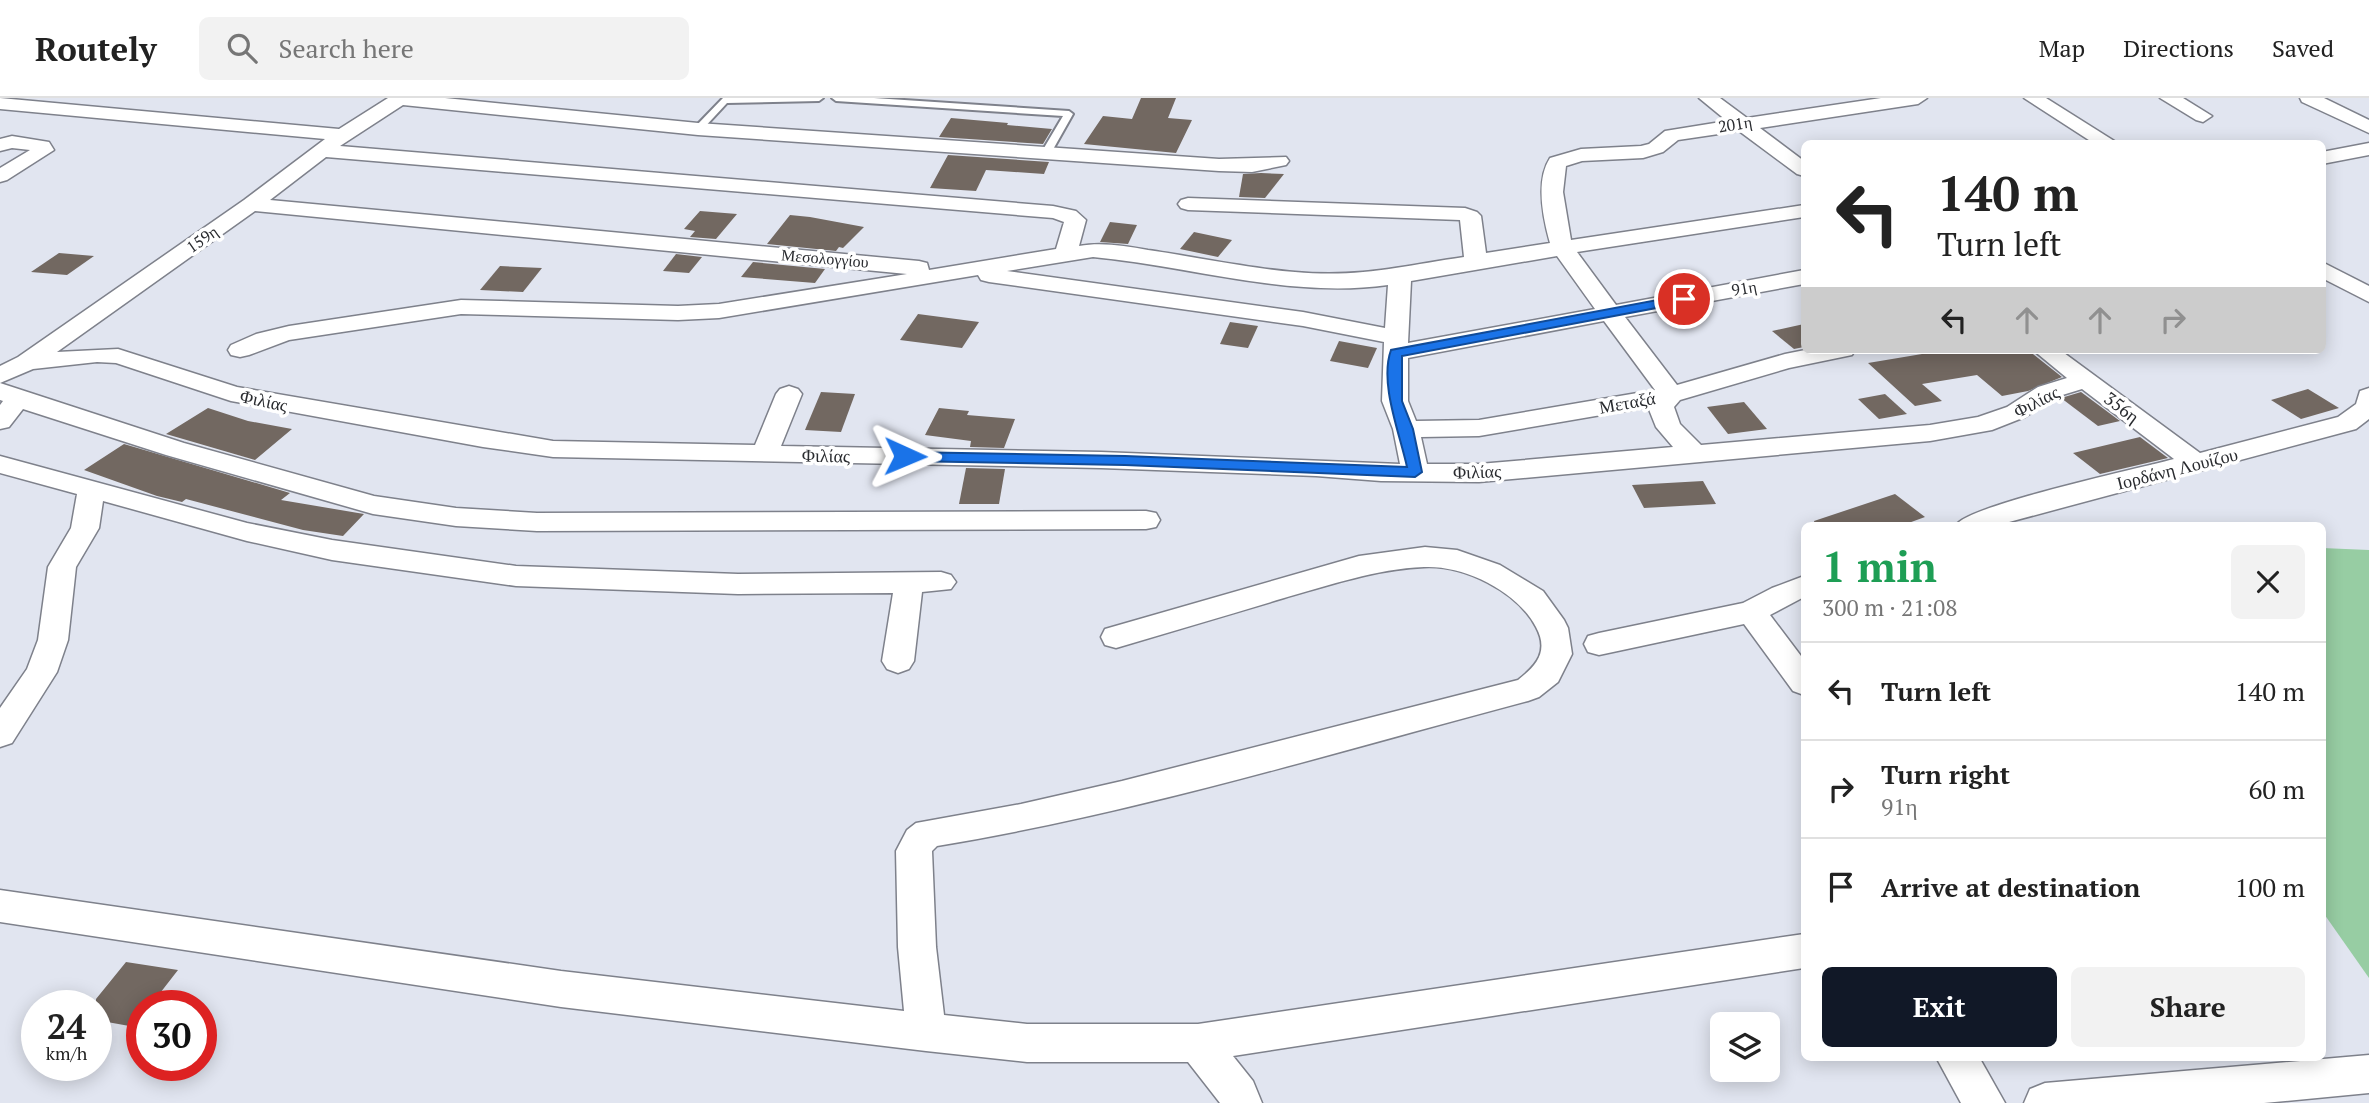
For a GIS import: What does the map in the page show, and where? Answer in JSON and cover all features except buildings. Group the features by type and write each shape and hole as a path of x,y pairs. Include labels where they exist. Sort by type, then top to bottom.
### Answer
{"street":[{"path":"400,98 698,129 1219,166 1252,166 1279,161"},
{"name":"159η","path":"0,376 27,362 251,204 343,135 400,98"},
{"path":"1707,98 1801,168"},
{"name":"201η","path":"1563,248 1557,230 1552,174 1557,162 1581,155 1643,152 1656,148 1672,135 1918,98"},
{"path":"2033,98 2103,140"},
{"path":"2169,98 2203,117"},
{"path":"2309,98 2369,127"},
{"path":"0,103 343,135"},
{"path":"0,145 12,142 42,146 44,150 0,176"},
{"path":"2326,157 2369,149"},
{"path":"324,151 1053,212 1069,215 1075,220 1066,253"},
{"name":"Μεσολογγίου","path":"251,204 905,265 1303,319 1396,345"},
{"path":"1188,204 1465,214 1470,216 1471,220 1476,262"},
{"path":"240,350 264,339 289,333 461,307 678,313 719,311 761,306 943,272 1093,250 1123,251 1277,276 1324,280 1400,278 1476,262 1801,211"},
{"path":"1563,248 1671,395 1661,406 1663,419 1670,430 1694,453"},
{"path":"2332,283 2369,276"},
{"path":"1400,278 1395,401 1406,429 1415,472"},
{"name":"91η","path":"1396,345 1609,313 1801,278"},
{"path":"2332,283 2369,295"},
{"name":"Μεταξά","path":"1406,429 1479,428 1525,422 1671,395 1785,361 1822,354"},
{"name":"356η","path":"2050,354 2198,464"},
{"name":"Φιλίας","path":"27,362 97,355 118,356 231,393 421,429 553,449 1114,460 1479,473 1694,453 1840,443 1983,425 2016,412 2047,392 2086,380"},
{"path":"765,454 789,394"},
{"path":"0,421 9,395 175,449 373,505 456,517 537,522 1146,520"},
{"name":"Ιορδάνη Λουίζου","path":"1978,522 2012,510 2198,464 2347,423 2368,407 2369,396"},
{"path":"0,464 247,532 332,550 503,575 726,583 941,582"},
{"path":"0,734 41,672 53,640 62,567 85,528 90,489"},
{"path":"926,1032 916,947 914,851 919,840 928,833 1021,818 1122,795 1528,689 1547,674 1557,654 1553,628 1533,598 1490,572 1457,560 1425,557 1359,566 1116,637"},
{"path":"898,661 909,582"},
{"path":"1598,645 1751,612 1782,594 1801,587"},
{"path":"1751,612 1801,679"},
{"path":"0,906 561,989 1027,1043 1198,1043 1801,951"},
{"path":"1198,1043 1232,1085 1241,1103"},
{"path":"1958,1061 1984,1103"},
{"path":"2045,1103 2369,1074"}],"lane":[{"path":"698,129 725,100 820,98"},
{"path":"836,98 1069,114 1046,153"}],"green space":[{"path":"2326,548 2369,550 2369,978 2326,917"}],"route":[{"path":"905,456 1415,472 1406,429 1395,401 1395,353 1684,299"}]}
